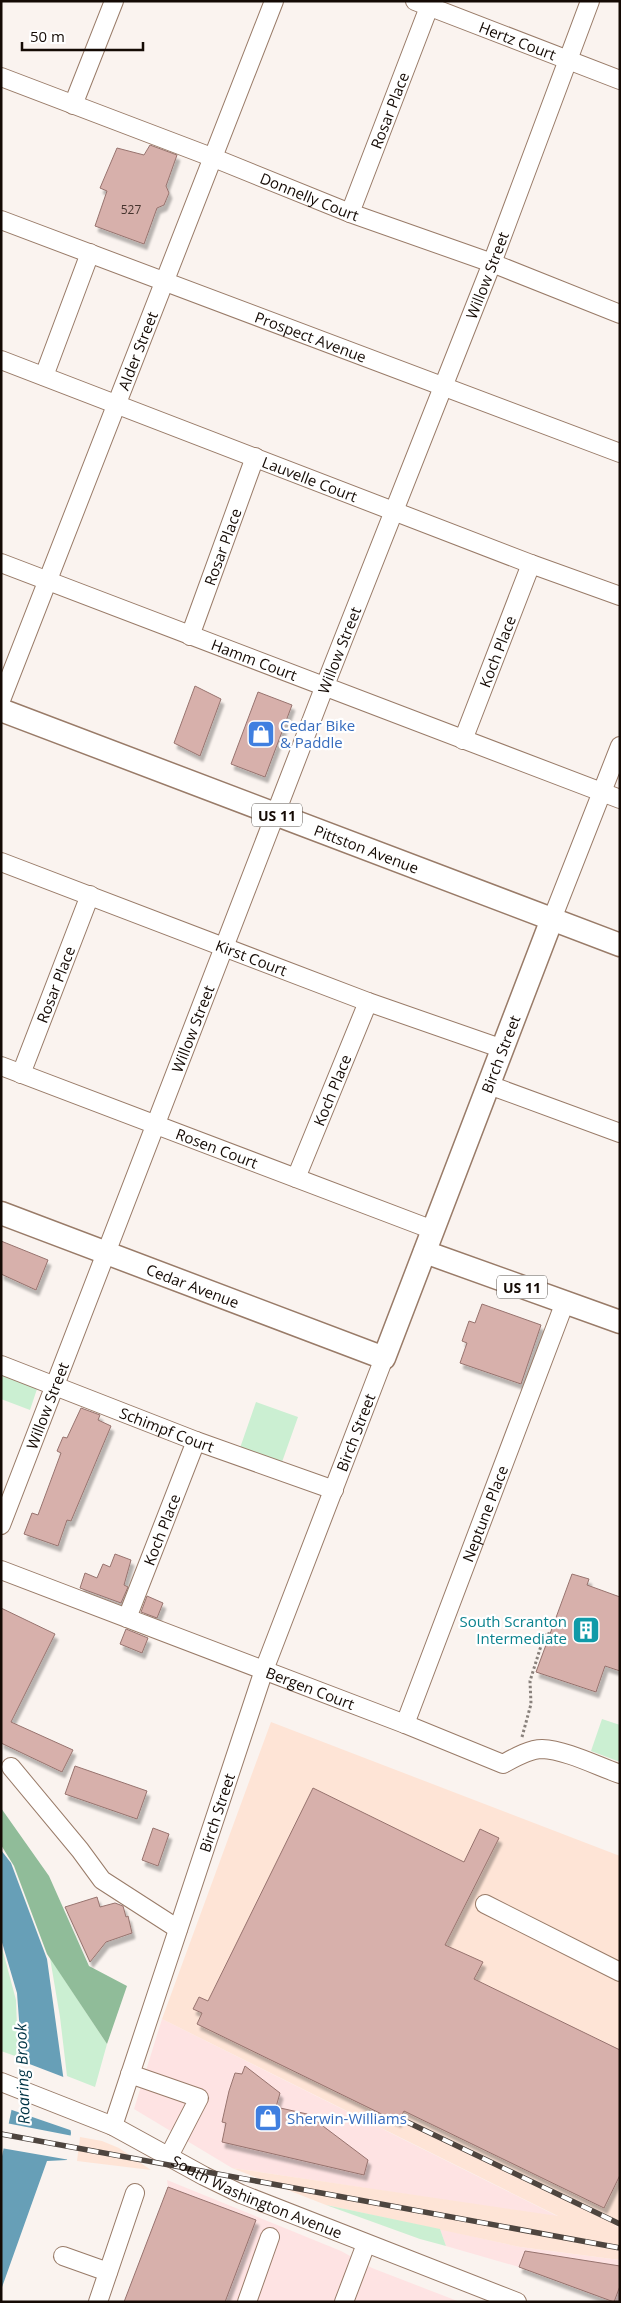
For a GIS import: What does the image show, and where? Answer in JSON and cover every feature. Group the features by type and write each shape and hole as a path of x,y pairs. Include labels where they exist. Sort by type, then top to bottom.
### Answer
{"main road":[{"name":"Pittston Avenue","path":"1,710 620,945"},
{"name":"Birch Street","path":"384,1358 552,919"},
{"name":"Cedar Avenue","path":"1,1213 384,1358"},
{"name":"US 11","path":"425,1252 620,1322"}],"street":[{"path":"73,105 114,1"},
{"name":"Alder Street","path":"1,700 274,1"},
{"name":"Willow Street","path":"1,1525 324,688 492,263 590,1"},
{"name":"Hertz Court","path":"422,4 568,58 620,80"},
{"name":"Rosar Place","path":"350,213 422,4"},
{"name":"Donnelly Court","path":"1,77 214,158 350,213 492,263 620,314"},
{"name":"Prospect Avenue","path":"1,220 620,453"},
{"path":"44,376 90,253"},
{"name":"Lauvelle Court","path":"1,360 531,564 620,596"},
{"name":"Rosar Place","path":"190,636 255,457"},
{"name":"Hamm Court","path":"1,563 324,688 620,799"},
{"name":"Koch Place","path":"463,740 531,564"},
{"name":"Birch Street","path":"552,919 620,746"},
{"name":"Kirst Court","path":"1,862 368,1002 503,1049"},
{"name":"Rosar Place","path":"21,1074 90,895"},
{"name":"Koch Place","path":"296,1178 368,1002"},
{"name":"Rosen Court","path":"1,1066 433,1230"},
{"path":"489,1085 620,1133"},
{"name":"Neptune Place","path":"405,1724 565,1302"},
{"name":"Birch Street","path":"113,2126 264,1670 384,1358"},
{"name":"Schimpf Court","path":"1,1365 196,1441 334,1490"},
{"name":"Koch Place","path":"127,1618 196,1441"},
{"name":"Bergen Court","path":"1,1570 405,1724 503,1764 516,1757 541,1749 558,1752 620,1774"},
{"path":"11,1767 80,1850 102,1880 178,1929"},
{"path":"485,1904 620,1972"},
{"path":"130,2074 199,2098 169,2156"},
{"name":"South Washington Avenue","path":"5,2084 113,2126 241,2194 517,2302"},
{"path":"98,2302 135,2193"},
{"path":"247,2302 270,2237"},
{"path":"344,2302 366,2244"},
{"path":"63,2256 108,2272"}],"path":[{"path":"516,1757 532,1704 530,1681 546,1632 550,1634"}],"shaded area":[{"path":"271,1722 620,1856 620,2226 613,2226 620,2227 620,2260 520,2247 326,2205 232,2168 558,2216 162,2019"},
{"path":"162,2019 559,2217 232,2168 134,2109"},
{"path":"80,2137 102,2141 119,2148 151,2170 77,2161"},
{"path":"167,2180 341,2251 372,2268 460,2302 124,2302 168,2187"},
{"path":"440,2229 520,2247 620,2260 620,2302 612,2302 519,2267 446,2246"}],"green space":[{"path":"1,1369 39,1383 30,1410 1,1399"},
{"path":"256,1402 298,1417 282,1462 240,1448"},
{"path":"602,1719 620,1725 620,1762 591,1751"},
{"path":"1,1808 49,1876 89,1966 127,1986 107,2044 47,1954 14,1866 1,1845"},
{"path":"1,1944 16,2000 18,2057 1,2051"},
{"path":"50,1958 107,2044 95,2087 67,2076"},
{"path":"326,2205 440,2229 446,2246 420,2239"}],"water":[{"name":"Roaring Brook","path":"1,1850 11,1863 47,1959 71,2133 67,2160 47,2161 1,2290 1,2161 22,2059 17,1993 1,1939"}],"pier":[{"path":"19,2060 66,2078 73,2131 9,2109"},
{"path":"6,2123 73,2136 70,2160 1,2148"}],"building":[{"path":"150,145 177,155 166,186 169,193 164,205 157,208 144,244 95,226 107,191 100,188 117,148 144,155"},
{"path":"195,686 221,699 200,756 174,743"},
{"name":"Cedar Bike & Paddle","path":"258,692 292,705 265,777 231,764"},
{"path":"1,1241 48,1260 36,1290 1,1274"},
{"path":"482,1304 541,1325 521,1384 460,1363 467,1343 462,1341 469,1321 475,1323"},
{"path":"81,1408 100,1415 98,1420 111,1426 71,1521 67,1520 58,1546 24,1534 32,1513 38,1515 61,1453 57,1451 63,1437 67,1438"},
{"path":"115,1554 131,1560 124,1585 128,1587 121,1603 80,1588 85,1573 97,1578 103,1564 110,1567"},
{"name":"South Scranton Intermediate","path":"572,1574 589,1579 587,1585 620,1597 620,1671 605,1666 596,1692 536,1672"},
{"path":"147,1596 163,1603 157,1618 141,1612"},
{"path":"1,1608 55,1634 11,1722 73,1750 62,1772 1,1743"},
{"path":"126,1629 148,1638 142,1653 120,1644"},
{"path":"75,1766 147,1791 137,1819 65,1794"},
{"path":"313,1788 464,1862 480,1829 499,1838 445,1945 483,1962 474,1979 620,2050 620,2175 604,2208 404,2111 398,2122 197,2024 202,2013 193,2009 199,1997 208,2001"},
{"path":"153,1828 169,1834 158,1866 142,1860"},
{"path":"97,1897 100,1907 115,1903 123,1906 126,1917 128,1916 132,1933 106,1942 90,1962 65,1907"},
{"name":"Sherwin-Williams","path":"245,2066 280,2093 276,2107 307,2114 368,2160 364,2175 222,2142 226,2123 222,2122 229,2091 235,2073 242,2074"},
{"path":"168,2187 256,2220 225,2302 124,2302"},
{"path":"525,2251 620,2266 620,2286 614,2302 519,2267"}],"railway":[{"path":"403,2120 620,2224"},
{"path":"1,2134 620,2248"}],"place":[{"name":"Cedar Bike & Paddle","path":"261,734"},
{"name":"South Scranton Intermediate","path":"586,1630"},
{"name":"Sherwin-Williams","path":"268,2118"}]}
